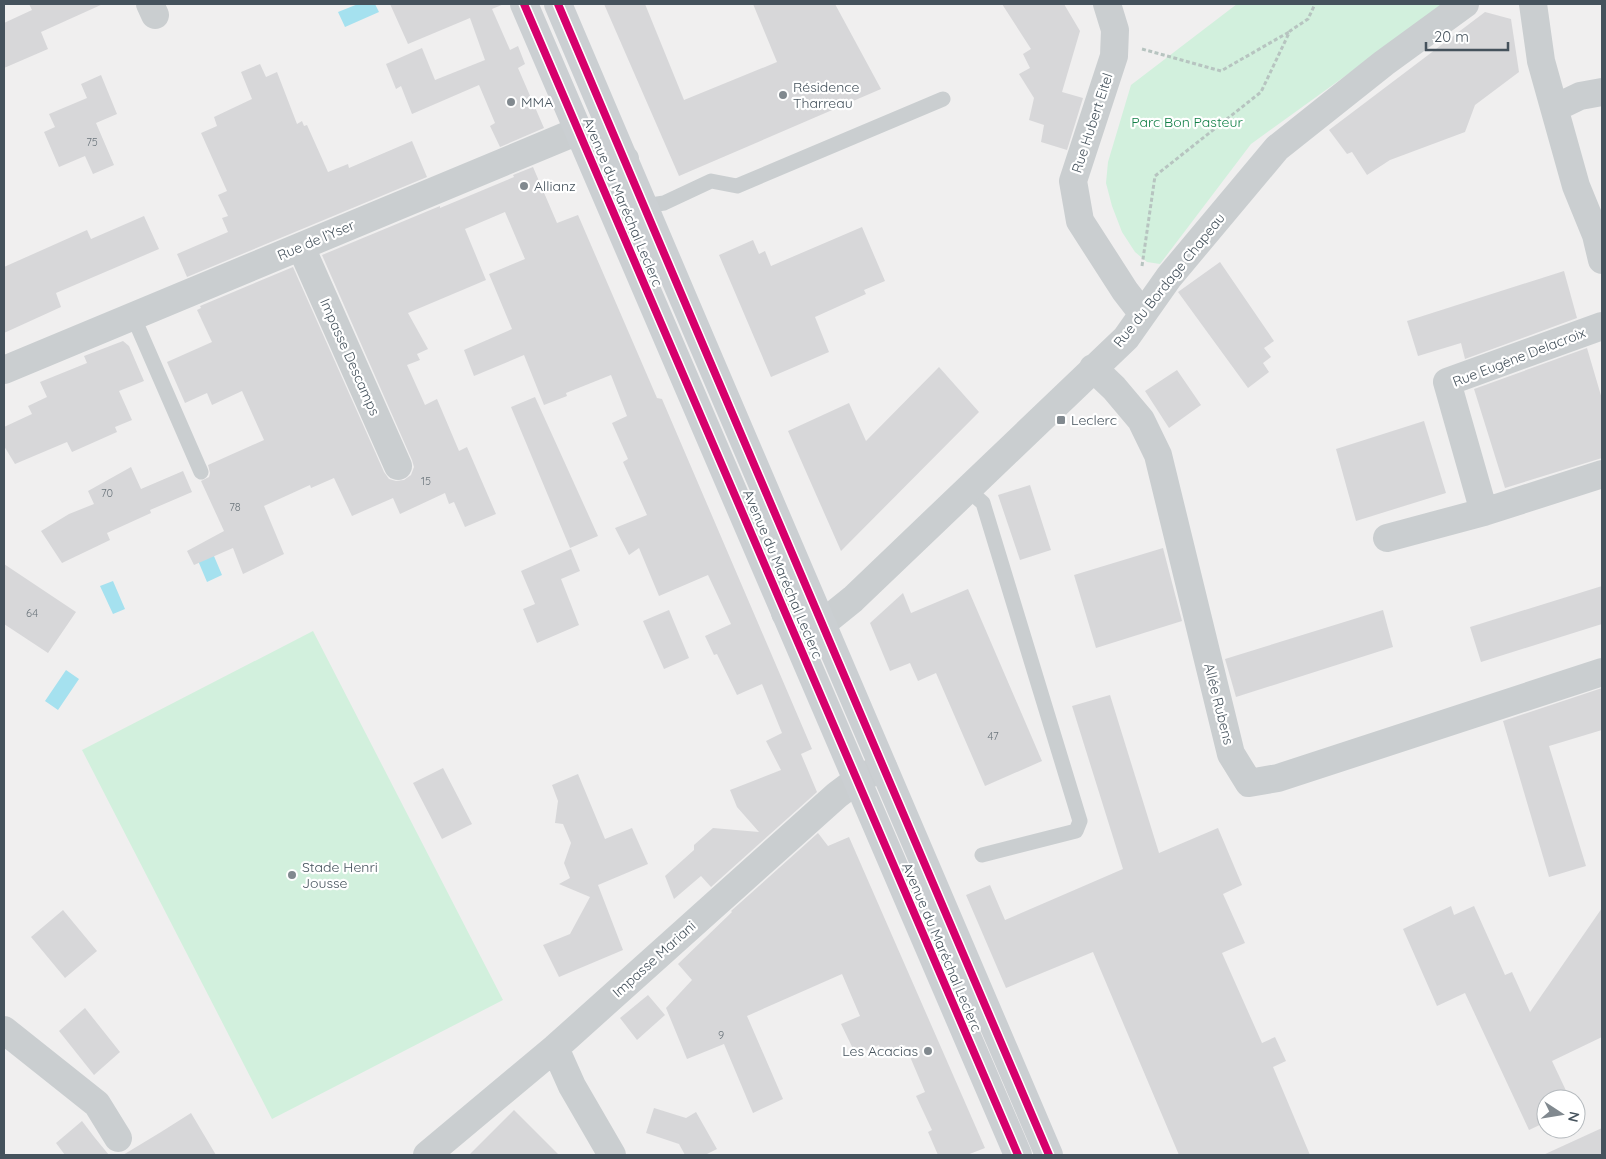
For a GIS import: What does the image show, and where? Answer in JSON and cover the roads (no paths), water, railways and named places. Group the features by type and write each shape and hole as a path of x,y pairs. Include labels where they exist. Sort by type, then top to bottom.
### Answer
{"main road":[{"name":"Avenue du Maréchal Leclerc","path":"524,4 1018,1155"},
{"name":"Avenue du Maréchal Leclerc","path":"558,4 1049,1155"}],"street":[{"name":"Rue Hubert Eitel","path":"1108,4 1115,30 1114,56 1073,181 1080,221 1139,310"},
{"name":"Rue du Bordage Chapeau","path":"822,624 853,599 1126,338 1139,310 1169,278 1277,148 1384,63 1465,4"},
{"path":"1533,4 1542,61 1554,108 1576,186 1596,235 1602,260"},
{"path":"1554,108 1580,96 1602,92"},
{"path":"578,131 625,159"},
{"name":"Rue de l’Yser","path":"4,370 578,131"},
{"name":"Impasse Descamps","path":"301,247 398,466"},
{"name":"Rue Eugène Delacroix","path":"1484,512 1447,382 1602,326"},
{"name":"Allée Rubens","path":"1093,368 1114,388 1141,420 1158,455 1231,754 1249,783 1278,778 1602,672"},
{"path":"1387,538 1484,512 1602,474"},
{"path":"786,613 822,624"},
{"name":"Impasse Mariani","path":"427,1155 555,1048 837,795 857,780 883,767"},
{"path":"4,1030 97,1104 118,1138"},
{"path":"555,1048 572,1086 612,1155"}],"lane":[{"path":"600,182 644,206 664,203 710,181 737,186 943,99"},
{"path":"133,316 201,472"},
{"path":"967,489 983,503 1080,820 1076,831 982,855"}],"water":[{"path":"358,4 375,4 379,12 345,27 338,12"},
{"path":"211,549 222,575 207,582 196,556"},
{"path":"113,581 125,609 113,614 100,586"},
{"path":"66,670 79,679 58,710 45,701"}],"place":[{"name":"Résidence Tharreau","path":"783,95"},
{"name":"MMA","path":"511,102"},
{"name":"Allianz","path":"524,186"},
{"name":"Leclerc","path":"1061,420"},
{"name":"Stade Henri Jousse","path":"292,875"},
{"name":"Les Acacias","path":"928,1051"}],"park label":[{"name":"Parc Bon Pasteur","path":"1187,122"}]}
